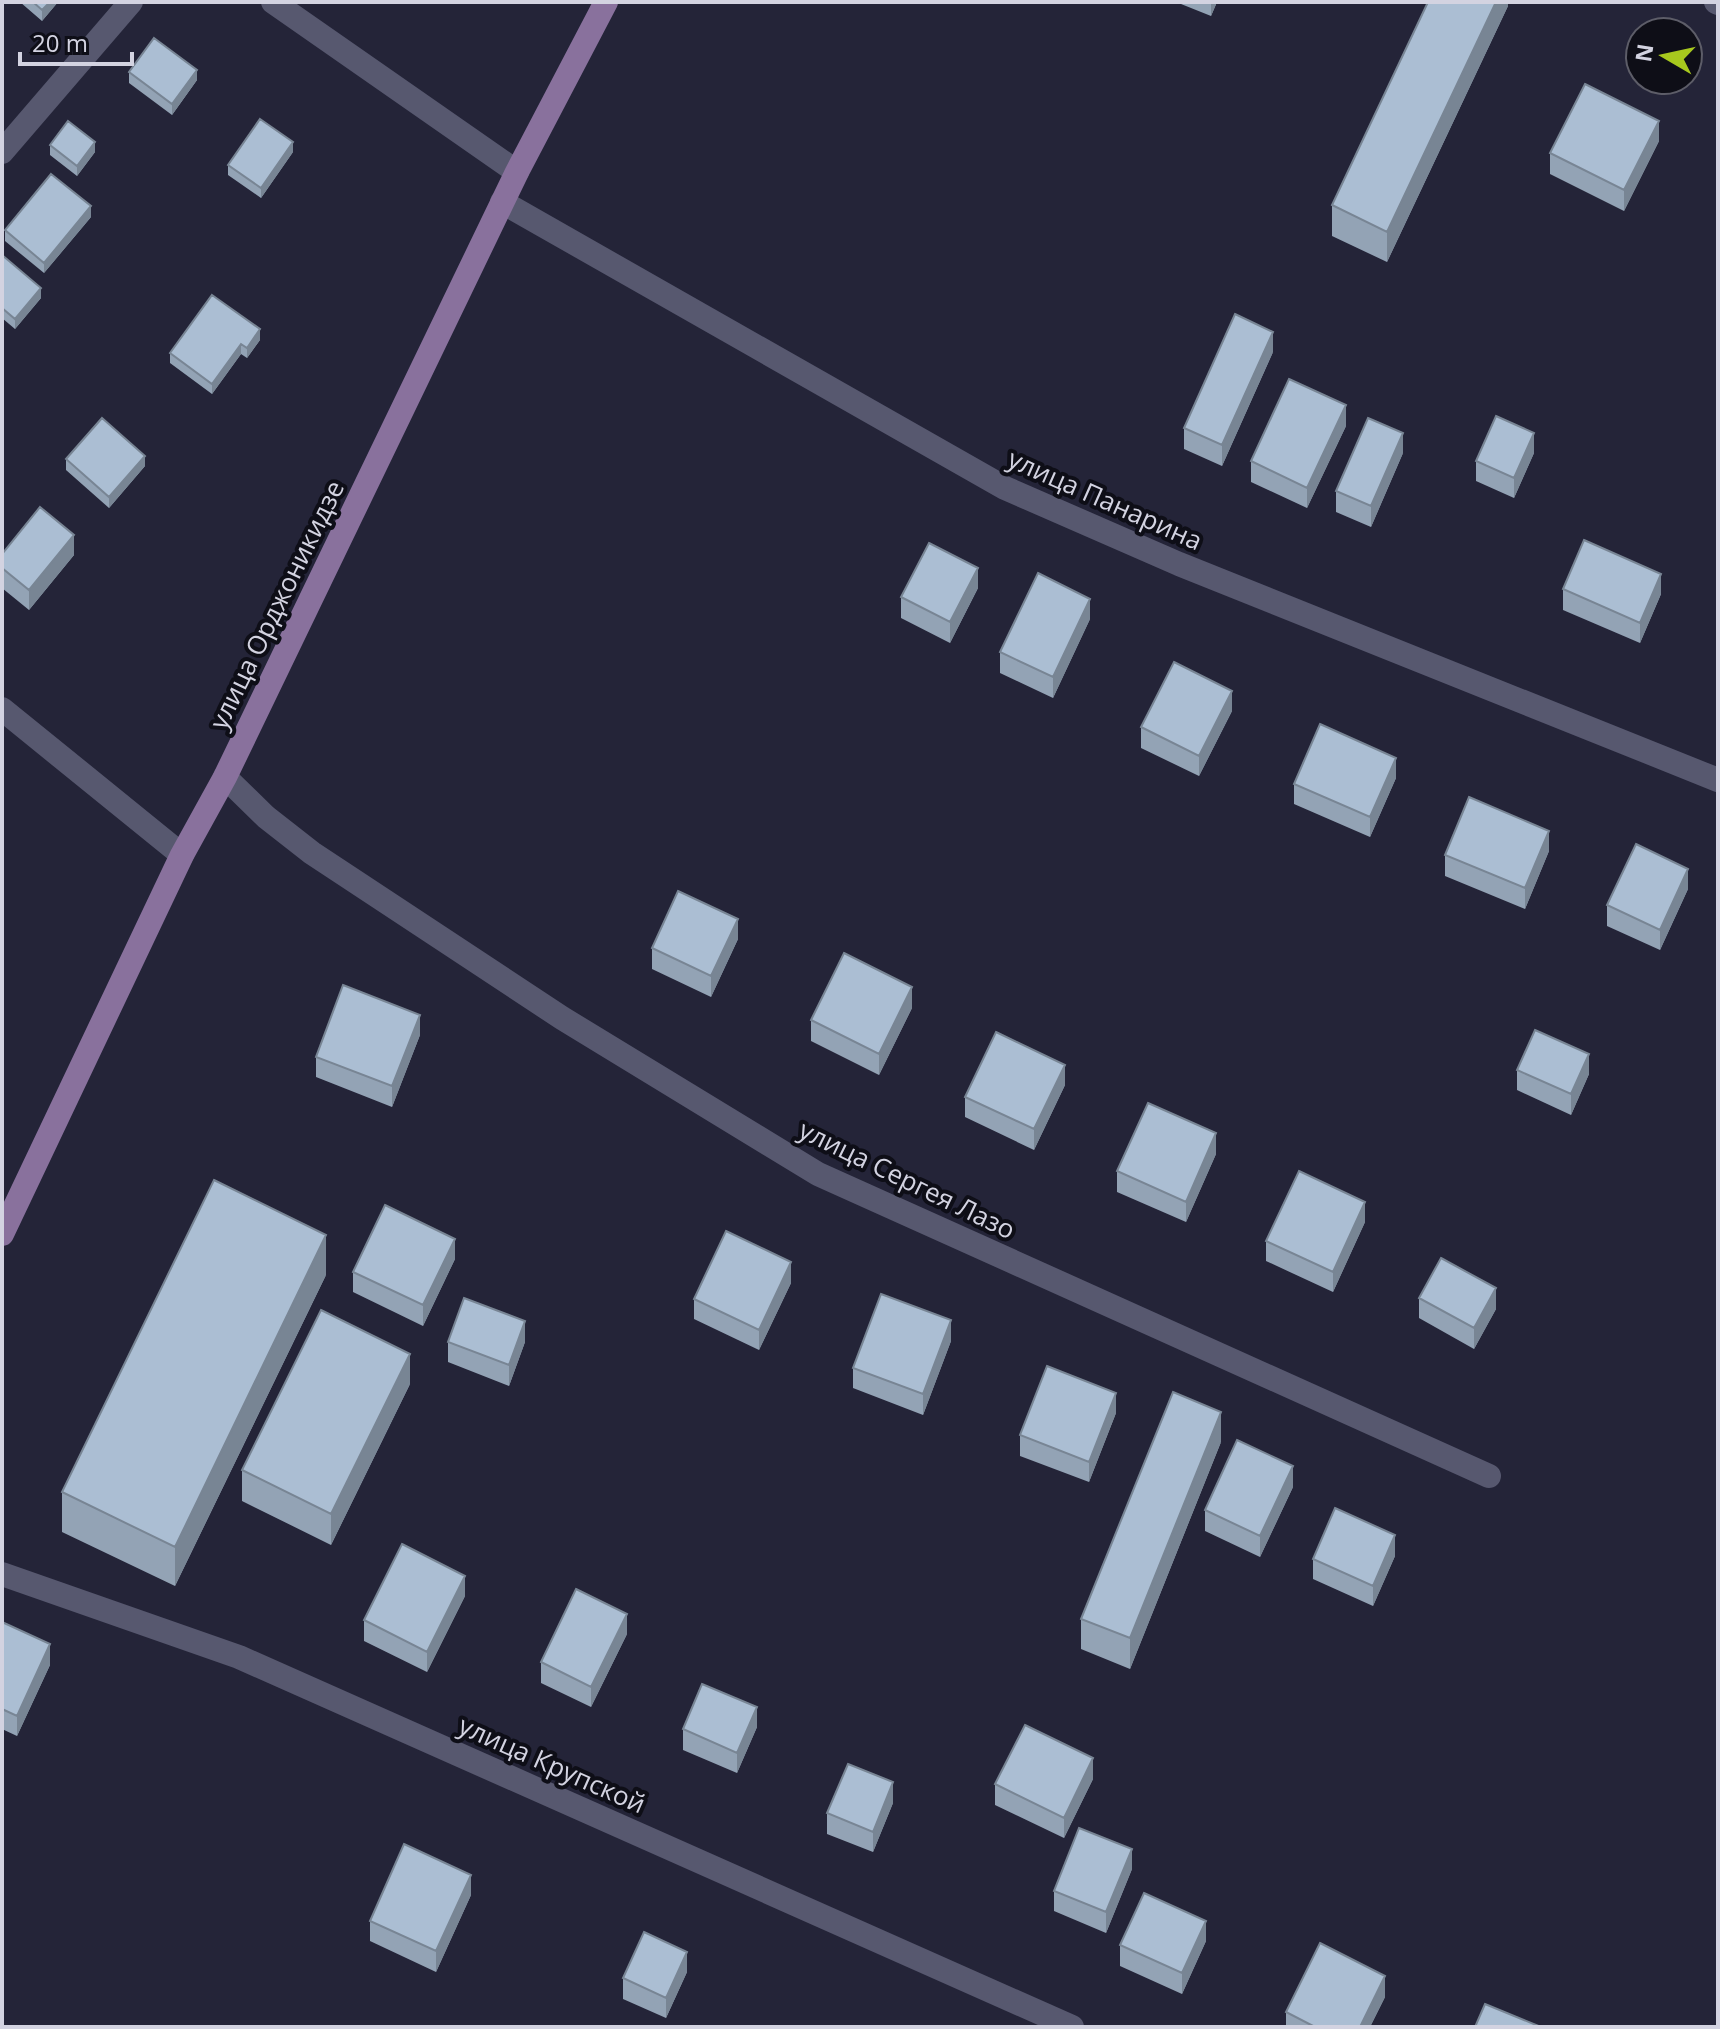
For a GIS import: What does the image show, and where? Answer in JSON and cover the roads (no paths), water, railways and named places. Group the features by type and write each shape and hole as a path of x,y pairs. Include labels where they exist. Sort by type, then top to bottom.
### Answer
{"main road":[{"name":"улица Орджоникидзе","path":"2,1234 182,855 225,777 502,202 606,2"}],"street":[{"path":"2,152 131,2"},
{"path":"273,2 517,172"},
{"name":"улица Панарина","path":"502,202 1005,488 1179,564 1718,780"},
{"path":"5,719 182,855"},
{"name":"улица Сергея Лазо","path":"225,777 266,817 312,853 562,1018 818,1174 1489,1476"},
{"name":"улица Крупской","path":"2,1574 239,1657 1072,2027"}]}
